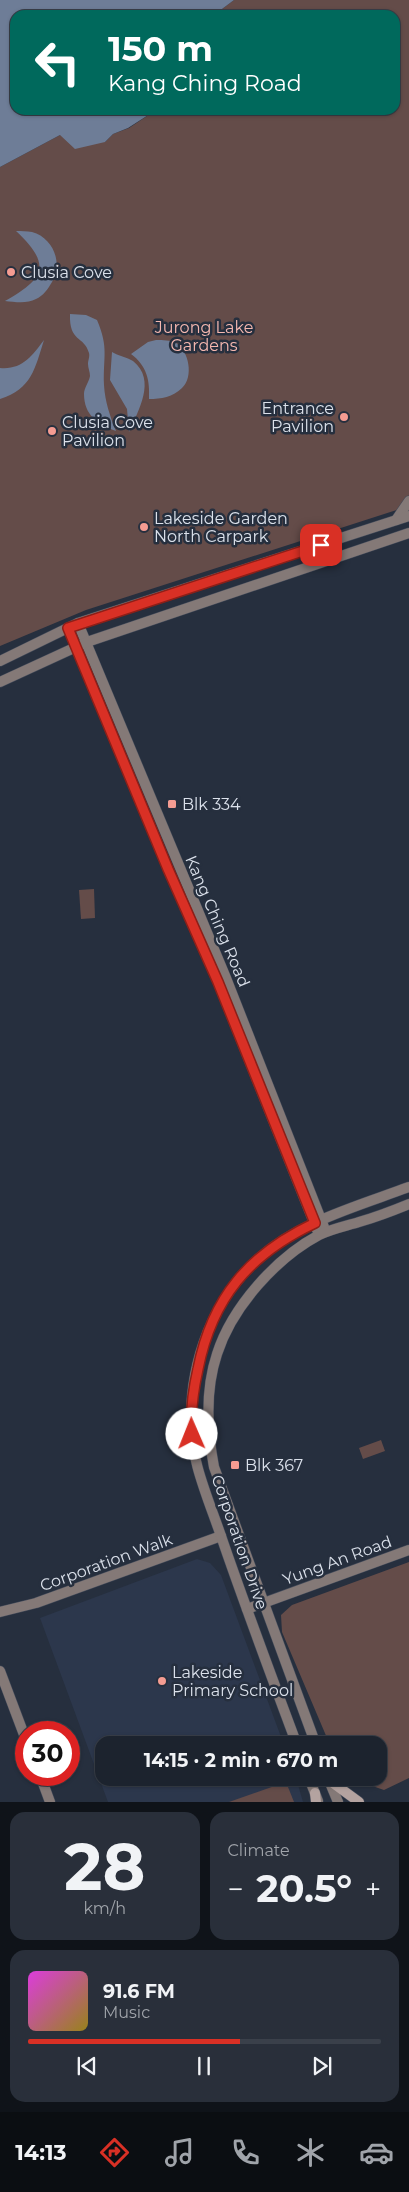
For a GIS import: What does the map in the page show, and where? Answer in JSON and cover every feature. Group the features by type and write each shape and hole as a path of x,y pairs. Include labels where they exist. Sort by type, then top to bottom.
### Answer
{"main road":[{"path":"337,1786 359,1802"}],"street":[{"path":"396,520 409,501"},
{"path":"0,661 78,623 409,516"},
{"path":"0,682 87,642 409,533"},
{"name":"Kang Ching Road","path":"78,623 226,978 235,1013"},
{"name":"Kang Ching Road","path":"68,628 168,869 235,1013 323,1234"},
{"name":"Corporation Drive","path":"294,1736 197,1466 191,1420 194,1387 201,1351 211,1322 228,1293 256,1260 289,1236 318,1222 409,1187"},
{"name":"Corporation Drive","path":"313,1736 214,1467 209,1444 209,1388 217,1353 245,1302 270,1272 297,1248 323,1234 409,1204"},
{"name":"Corporation Walk","path":"0,1612 36,1603 221,1536"},
{"name":"Yung An Road","path":"247,1609 409,1550"},
{"path":"0,1671 19,1721"},
{"path":"44,1786 50,1802"},
{"path":"312,1786 317,1799"},
{"path":"331,1786 338,1802"}],"shaded area":[{"path":"0,0 234,0 221,10 10,10 10,115 148,115 128,128 113,134 105,142 75,149 60,135 0,167"},
{"path":"16,231 32,232 40,235 51,246 56,260 55,275 49,287 41,296 29,302 5,301 29,285 36,278 39,270 39,262 35,253"},
{"path":"70,314 86,315 97,320 101,330 105,352 105,397 116,431 103,426 93,418 86,408 84,394 90,376 89,353 87,347 72,330"},
{"path":"44,340 35,368 26,383 11,395 0,399 0,368 14,367 26,361"},
{"path":"156,340 176,343 187,358 189,371 186,383 175,394 158,399 149,399 148,380 144,369 141,363 131,354 148,342"},
{"path":"112,352 133,361 144,377 145,386 141,405 129,432 127,409 110,380"},
{"name":"Lakeside Primary School","path":"197,1559 210,1563 221,1575 281,1736 95,1736 95,1767 80,1726 80,1721 78,1721 40,1618"},
{"name":"Lakeside Primary School","path":"102,1786 298,1786 303,1802 108,1802"}],"green space":[{"name":"Jurong Lake Gardens","path":"234,0 409,0 409,506 86,610 0,646 0,167 60,135 105,142 113,134 129,128 148,115 400,115 400,10 221,10"},
{"path":"94,889 95,918 81,919 79,890"},
{"path":"381,1440 385,1451 363,1459 359,1448"},
{"path":"409,1562 409,1778 384,1790 372,1786 387,1786 387,1736 326,1736 282,1632 281,1615 292,1605"},
{"path":"275,1786 288,1786 294,1802 229,1802"}],"place":[{"name":"Clusia Cove","path":"11,272"},
{"name":"Entrance Pavilion","path":"344,417"},
{"name":"Clusia Cove Pavilion","path":"52,431"},
{"name":"Lakeside Garden North Carpark","path":"144,527"},
{"name":"Blk 334","path":"172,804"},
{"name":"Blk 367","path":"235,1465"},
{"name":"Lakeside Primary School","path":"162,1681"}],"route":[{"path":"192,1434 191,1420 194,1387 201,1351 214,1315 228,1293 256,1260 289,1236 315,1223 218,982 168,869 68,628 78,623 321,545"}]}
